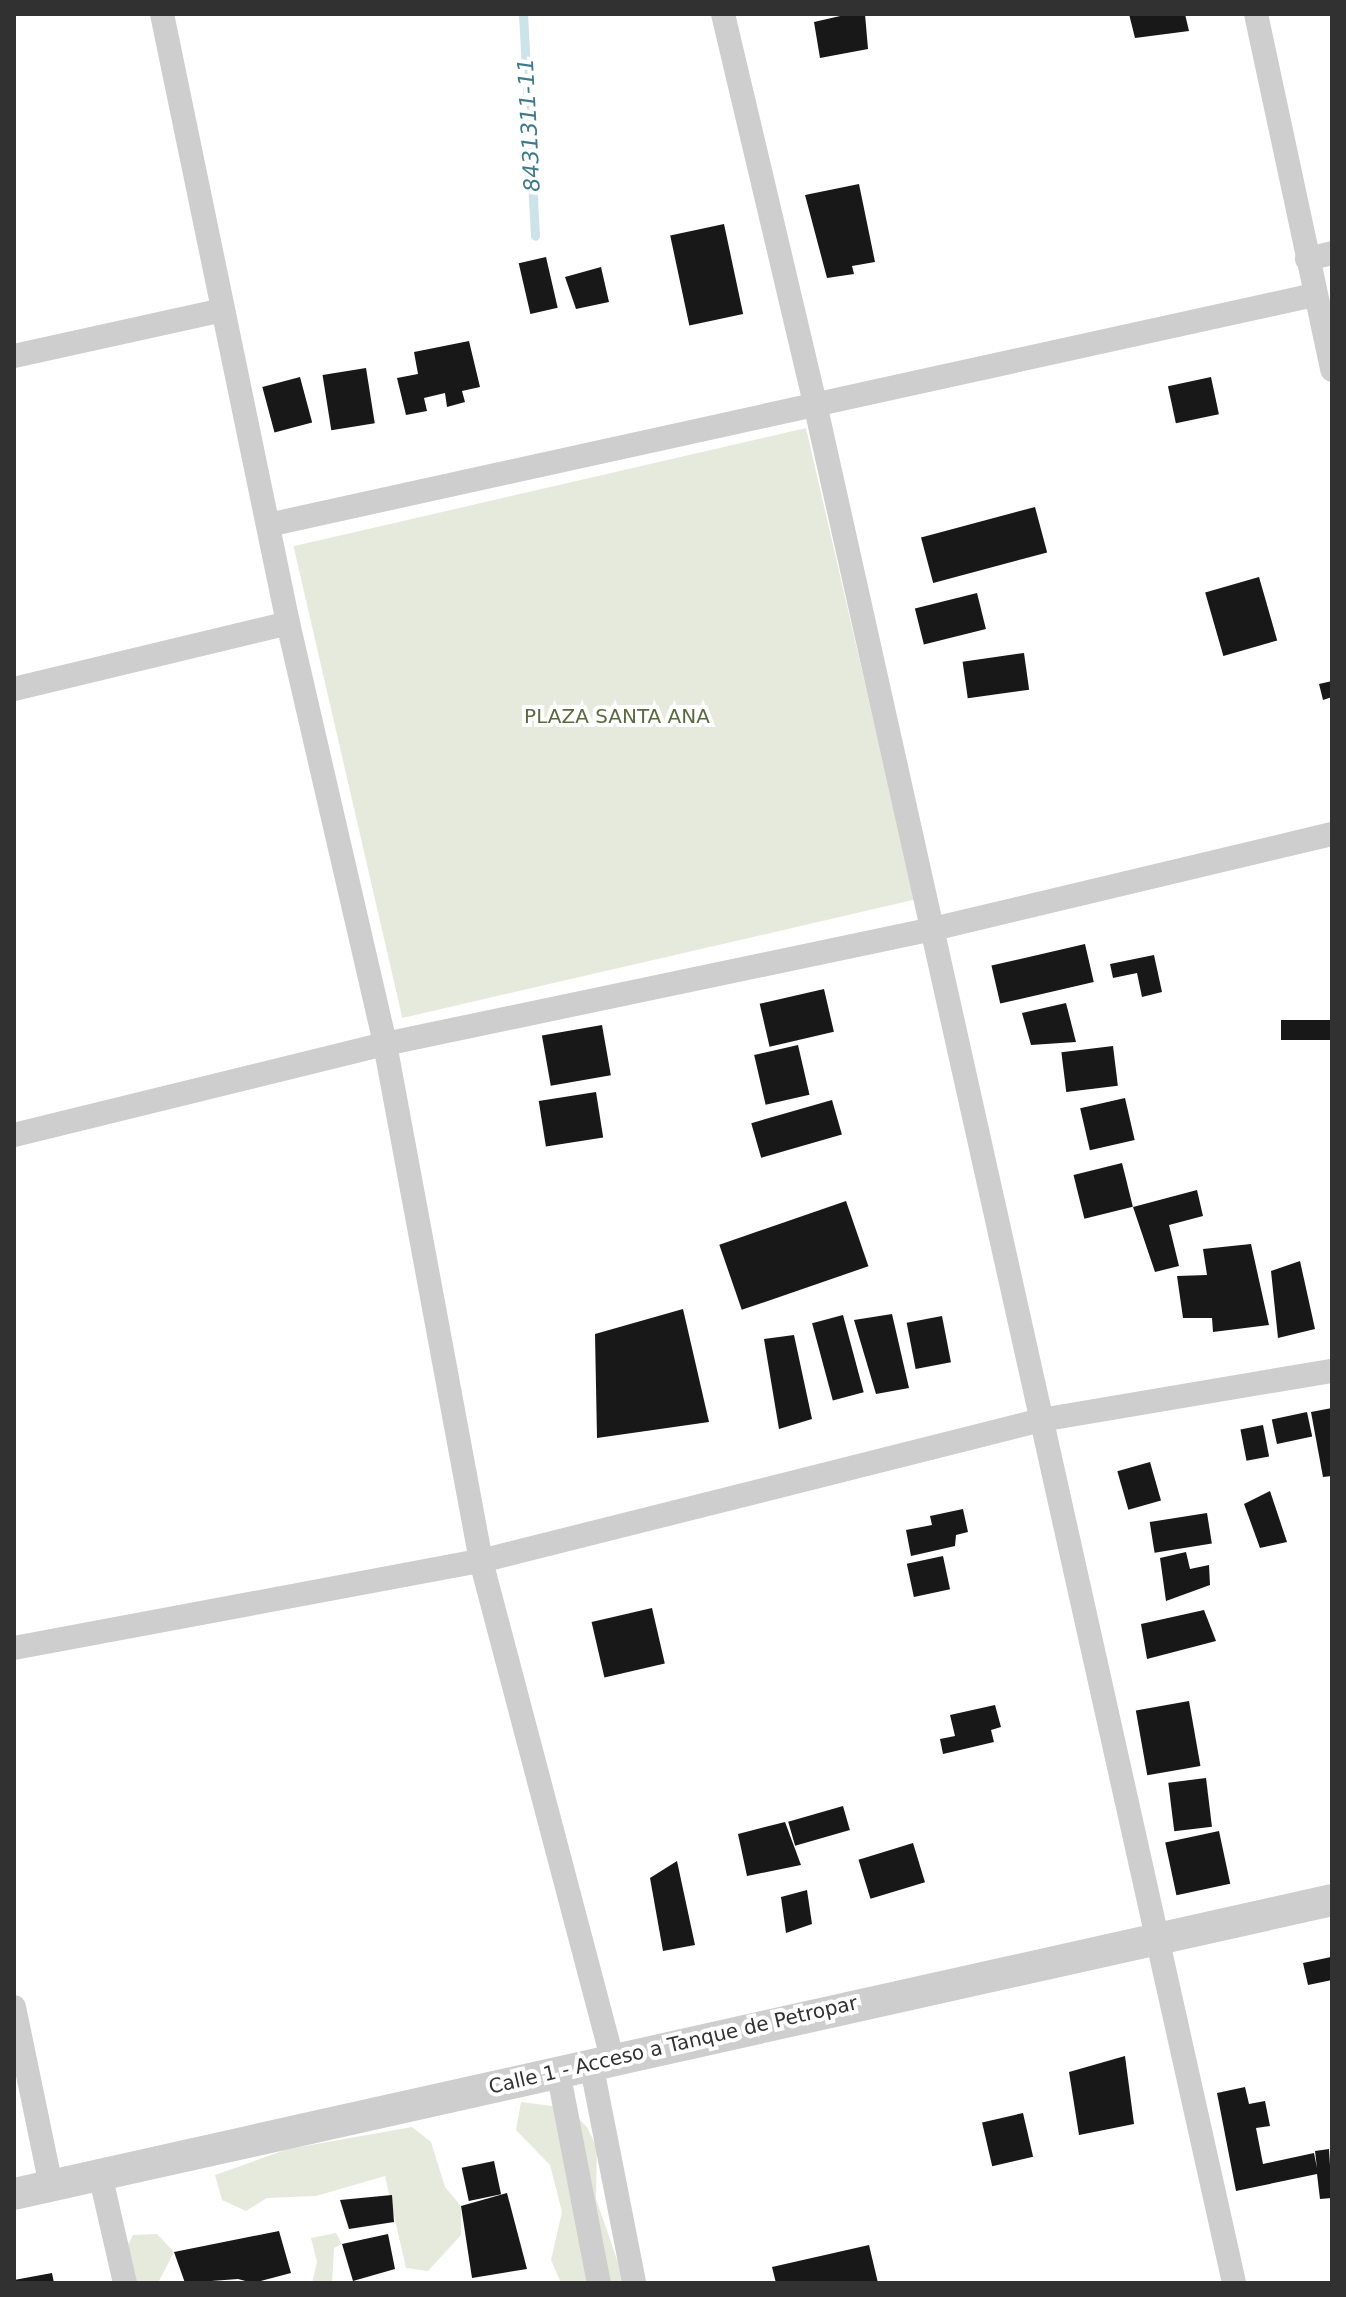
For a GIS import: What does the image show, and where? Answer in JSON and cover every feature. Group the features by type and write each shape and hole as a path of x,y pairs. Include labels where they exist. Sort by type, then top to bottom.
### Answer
{"street":[{"path":"162,14 288,623 385,1044 481,1561 602,2060 634,2283"},
{"path":"723,14 816,408 1234,2283"},
{"path":"1256,14 1332,370"},
{"path":"1307,259 1332,253"},
{"path":"268,525 816,408 1314,295"},
{"path":"14,356 223,310"},
{"path":"14,689 288,623"},
{"path":"14,1135 385,1044 933,929 1332,834"},
{"path":"14,1648 481,1561 1041,1420 1332,1371"},
{"name":"Calle 1 - Acceso a Tanque de Petropar","path":"14,2194 602,2060 1332,1900"},
{"path":"14,2007 51,2185"},
{"path":"558,2071 599,2283"},
{"path":"100,2174 125,2283"}],"green space":[{"name":"PLAZA SANTA ANA","path":"806,428 915,900 402,1018 293,546"},
{"path":"521,2102 568,2108 587,2127 597,2148 596,2199 625,2283 561,2283 551,2260 562,2212 550,2165 516,2130"},
{"path":"412,2127 431,2142 445,2187 461,2206 461,2235 428,2271 406,2268 385,2176 316,2196 267,2198 246,2211 222,2200 215,2175 288,2149"},
{"path":"336,2233 342,2244 334,2248 332,2283 312,2283 317,2262 311,2238"},
{"path":"157,2234 174,2252 158,2283 118,2283 122,2256 133,2235"}],"building":[{"path":"849,14 865,14 868,49 820,58 814,22"},
{"path":"1129,14 1185,14 1189,31 1135,38"},
{"path":"859,184 875,262 852,266 854,274 827,278 805,195"},
{"path":"724,224 743,314 689,325 670,235"},
{"path":"546,257 558,308 530,314 519,263"},
{"path":"601,267 609,302 576,309 565,277"},
{"path":"469,341 480,387 462,391 465,402 447,407 445,393 424,398 427,411 406,415 397,378 418,374 414,352"},
{"path":"366,368 375,423 331,430 323,375"},
{"path":"300,377 312,422 274,432 262,387"},
{"path":"1211,377 1219,414 1176,423 1168,386"},
{"path":"1035,507 1047,552 933,583 921,538"},
{"path":"1259,577 1277,640 1223,656 1205,592"},
{"path":"977,593 986,629 924,644 915,608"},
{"path":"1024,653 1029,690 968,698 963,662"},
{"path":"1332,681 1332,697 1323,700 1319,684"},
{"path":"1085,944 1094,982 1000,1004 991,966"},
{"path":"1154,955 1162,992 1142,997 1137,973 1113,978 1110,964"},
{"path":"824,989 834,1032 770,1047 760,1004"},
{"path":"1066,1003 1076,1042 1031,1045 1022,1013"},
{"path":"1281,1020 1332,1020 1332,1040 1281,1040"},
{"path":"602,1025 611,1075 551,1086 542,1036"},
{"path":"798,1045 809,1095 766,1105 754,1055"},
{"path":"1113,1046 1118,1086 1066,1092 1061,1052"},
{"path":"596,1092 603,1137 546,1147 539,1101"},
{"path":"1125,1098 1135,1140 1090,1150 1080,1108"},
{"path":"832,1100 842,1135 761,1158 751,1123"},
{"path":"1122,1163 1133,1207 1084,1219 1073,1175"},
{"path":"1197,1190 1203,1216 1169,1225 1179,1266 1155,1272 1133,1207"},
{"path":"846,1201 868,1266 742,1310 719,1245"},
{"path":"1251,1244 1269,1325 1213,1332 1212,1318 1183,1318 1177,1276 1207,1275 1203,1249"},
{"path":"1300,1261 1315,1329 1278,1338 1271,1271"},
{"path":"683,1309 709,1422 597,1438 595,1334"},
{"path":"892,1314 909,1388 876,1394 854,1320"},
{"path":"843,1315 864,1392 833,1401 812,1323"},
{"path":"942,1316 951,1362 916,1369 907,1323"},
{"path":"794,1335 812,1419 779,1429 764,1339"},
{"path":"1332,1408 1332,1476 1323,1477 1311,1412"},
{"path":"1307,1412 1312,1436 1277,1444 1272,1419"},
{"path":"1263,1425 1269,1456 1247,1461 1240,1429"},
{"path":"1150,1462 1161,1500 1128,1510 1117,1471"},
{"path":"1270,1491 1287,1542 1260,1548 1244,1504"},
{"path":"963,1509 968,1532 956,1535 955,1546 911,1556 906,1530 932,1525 930,1516"},
{"path":"1207,1513 1212,1544 1155,1553 1150,1522"},
{"path":"1186,1552 1190,1569 1209,1565 1210,1585 1166,1601 1160,1558"},
{"path":"943,1556 950,1589 914,1597 907,1564"},
{"path":"652,1608 665,1664 604,1677 592,1622"},
{"path":"1204,1610 1216,1641 1147,1659 1141,1624"},
{"path":"1189,1701 1200,1766 1147,1775 1136,1710"},
{"path":"995,1705 1001,1727 991,1730 994,1742 943,1754 940,1739 955,1736 950,1715"},
{"path":"1206,1778 1212,1827 1174,1831 1168,1783"},
{"path":"843,1806 850,1830 795,1846 788,1822"},
{"path":"785,1822 801,1865 747,1876 738,1834"},
{"path":"1219,1831 1230,1884 1176,1895 1165,1842"},
{"path":"913,1843 925,1882 870,1899 858,1860"},
{"path":"677,1861 695,1945 663,1951 650,1878"},
{"path":"807,1890 812,1924 786,1933 781,1897"},
{"path":"1331,1957 1332,1980 1308,1985 1303,1963"},
{"path":"1125,2056 1134,2124 1079,2135 1069,2072"},
{"path":"1245,2087 1249,2104 1265,2101 1270,2126 1256,2128 1263,2164 1314,2153 1317,2168 1315,2151 1329,2149 1332,2198 1320,2199 1317,2174 1236,2191 1217,2093"},
{"path":"1023,2113 1033,2157 992,2166 982,2122"},
{"path":"494,2161 501,2194 469,2201 462,2168"},
{"path":"507,2193 527,2269 472,2278 461,2206"},
{"path":"392,2195 394,2222 349,2229 340,2200"},
{"path":"279,2231 291,2273 253,2283 238,2279 185,2283 174,2252"},
{"path":"388,2234 395,2269 353,2281 342,2244"},
{"path":"869,2245 878,2283 776,2283 772,2267"},
{"path":"52,2273 54,2283 14,2283 14,2280"}],"waterway":[{"name":"8431311-11","path":"523,14 535,236"}]}
